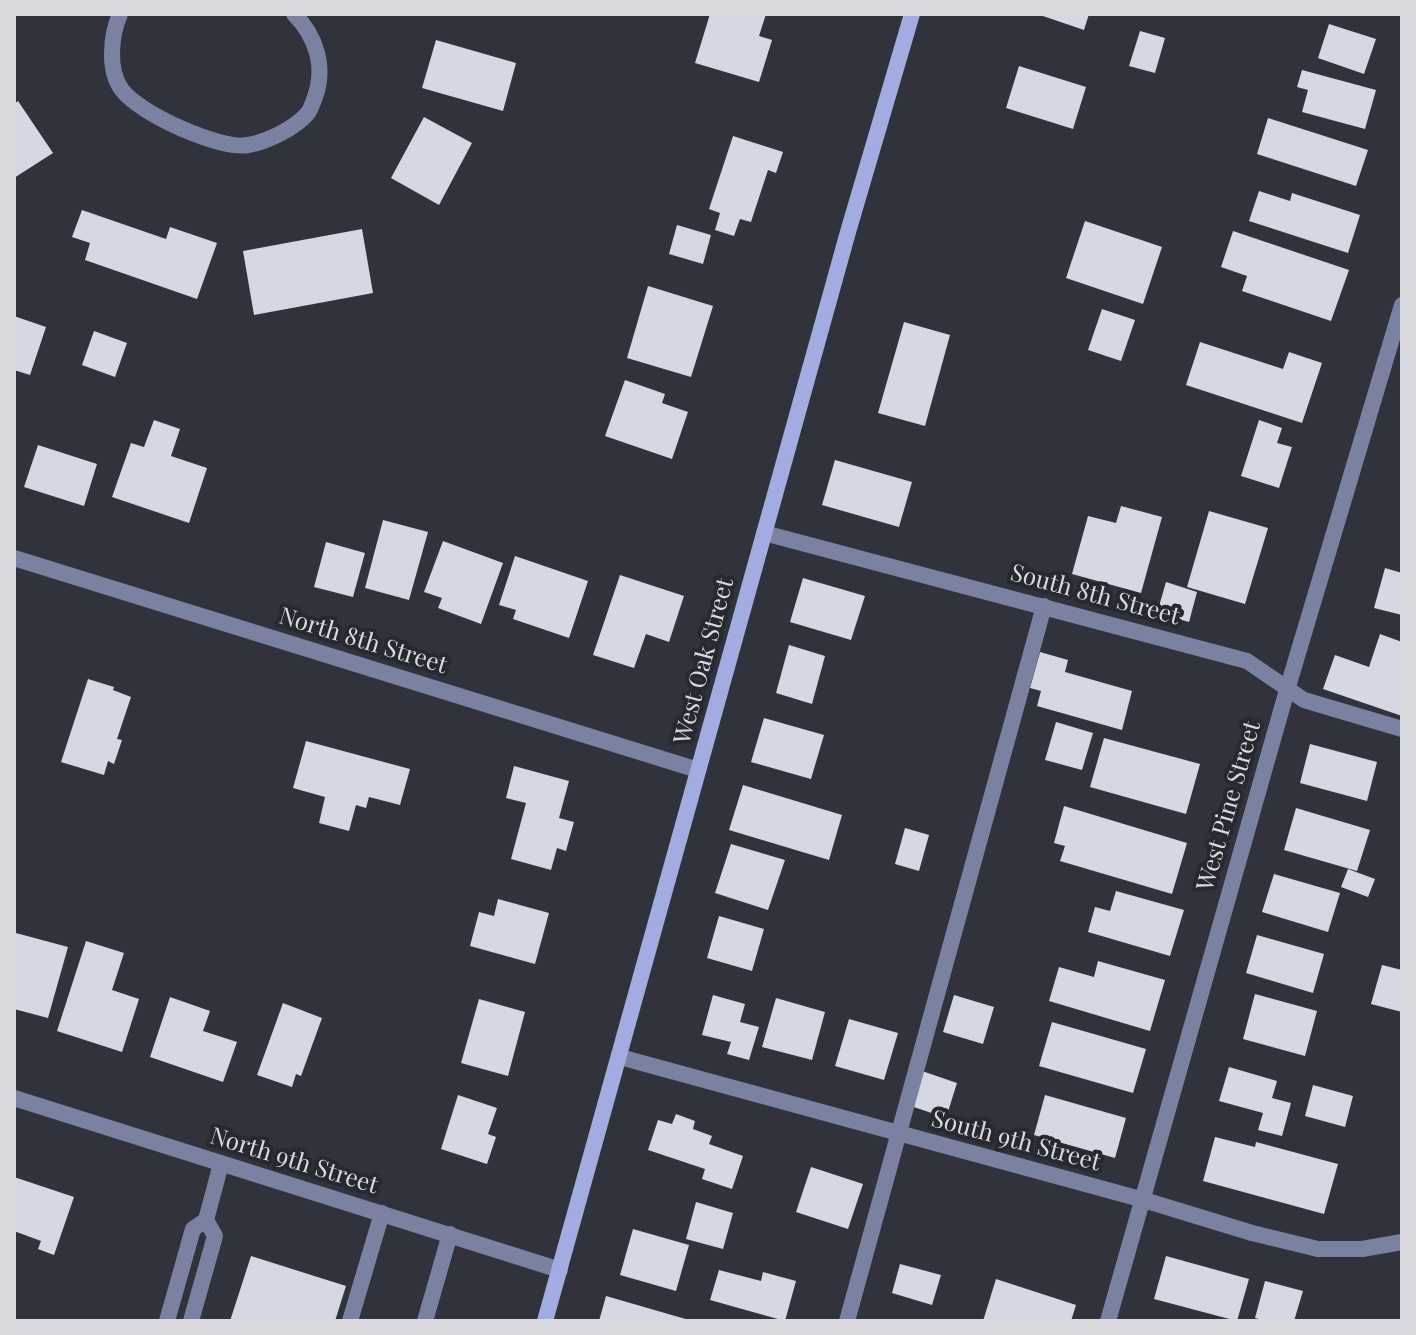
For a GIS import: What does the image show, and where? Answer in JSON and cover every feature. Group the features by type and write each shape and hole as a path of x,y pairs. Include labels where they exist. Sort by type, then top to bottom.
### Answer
{"main road":[{"name":"West Oak Street","path":"545,1321 912,14"}],"street":[{"path":"120,14 110,54 121,90 160,120 199,137 246,146 283,132 308,113 320,83 317,46 294,14"},
{"name":"West Pine Street","path":"1108,1321 1287,690 1402,305"},
{"name":"South 8th Street","path":"764,533 1247,661 1304,700 1402,729"},
{"name":"North 8th Street","path":"14,558 698,770"},
{"path":"847,1321 1044,606"},
{"name":"South 9th Street","path":"620,1057 1318,1249 1362,1249 1402,1242"},
{"name":"North 9th Street","path":"14,1098 560,1270"},
{"path":"167,1321 193,1229 206,1220 221,1164"},
{"path":"350,1321 382,1213"},
{"path":"191,1321 215,1236 206,1220"},
{"path":"426,1316 450,1234"}],"building":[{"path":"710,14 766,14 759,36 772,40 759,82 695,63"},
{"path":"1037,14 1089,14 1084,30"},
{"path":"1329,24 1376,39 1364,74 1318,58"},
{"path":"1140,31 1165,38 1155,73 1129,66"},
{"path":"436,40 516,63 503,111 422,88"},
{"path":"1019,66 1086,87 1073,129 1006,108"},
{"path":"1302,70 1376,90 1365,129 1302,112 1308,90 1297,87"},
{"path":"18,101 53,153 14,178 14,104"},
{"path":"424,117 472,143 439,205 391,178"},
{"path":"1268,118 1368,150 1356,186 1257,154"},
{"path":"733,136 783,152 776,173 768,170 751,222 740,219 734,236 715,230 720,213 709,209"},
{"path":"1259,191 1290,201 1292,193 1360,215 1348,253 1249,221"},
{"path":"82,210 166,239 170,227 217,243 197,299 85,260 90,243 72,237"},
{"path":"1085,221 1162,247 1143,304 1066,278"},
{"path":"677,225 711,235 703,264 669,254"},
{"path":"362,229 373,293 254,315 243,251"},
{"path":"1233,231 1349,270 1331,321 1242,291 1247,276 1221,267"},
{"path":"648,286 713,306 691,377 627,358"},
{"path":"1102,309 1135,320 1121,361 1088,350"},
{"path":"14,316 46,327 30,375 14,370"},
{"path":"904,322 950,335 925,426 878,413"},
{"path":"94,331 127,343 115,377 82,365"},
{"path":"1200,342 1283,369 1289,352 1322,363 1302,423 1186,385"},
{"path":"625,380 665,394 662,403 688,412 672,459 605,436"},
{"path":"154,420 180,429 171,456 207,468 189,523 112,497 131,443 144,447"},
{"path":"1259,420 1282,428 1277,443 1292,447 1279,488 1241,476"},
{"path":"38,445 97,464 84,506 24,487"},
{"path":"835,460 912,482 899,527 822,505"},
{"path":"1121,506 1162,517 1141,593 1072,574 1088,516 1116,523"},
{"path":"1209,511 1268,528 1245,604 1187,587"},
{"path":"383,520 428,532 409,600 365,588"},
{"path":"443,541 503,563 481,624 438,608 442,598 424,592"},
{"path":"326,542 365,553 353,597 314,587"},
{"path":"515,556 588,581 569,638 513,619 516,610 499,605"},
{"path":"1385,568 1402,573 1402,615 1374,608"},
{"path":"620,575 684,596 669,642 646,634 634,668 593,655"},
{"path":"803,578 865,596 851,640 790,622"},
{"path":"1166,582 1197,592 1189,622 1157,613"},
{"path":"1380,634 1402,642 1402,716 1323,689 1335,655 1369,667"},
{"path":"789,645 825,656 812,704 776,693"},
{"path":"1040,652 1068,660 1065,672 1132,691 1122,730 1037,706 1041,691 1030,688"},
{"path":"88,679 114,687 113,690 131,697 117,739 122,740 114,764 108,761 104,775 61,762"},
{"path":"764,718 824,735 811,779 751,762"},
{"path":"1056,722 1093,733 1082,770 1045,760"},
{"path":"1104,738 1200,764 1186,814 1090,787"},
{"path":"306,741 410,769 400,805 369,797 366,808 356,805 349,831 319,823 325,797 293,788"},
{"path":"1310,744 1377,762 1367,801 1300,783"},
{"path":"514,766 569,781 559,818 574,822 566,851 557,848 551,870 511,859 526,803 506,798"},
{"path":"743,785 842,815 829,860 729,830"},
{"path":"1064,806 1187,843 1172,894 1060,861 1065,846 1054,843"},
{"path":"1296,808 1370,830 1357,871 1284,850"},
{"path":"905,828 929,835 919,871 895,864"},
{"path":"731,844 785,860 768,910 715,893"},
{"path":"1348,869 1375,879 1368,897 1341,887"},
{"path":"1274,874 1340,893 1328,932 1262,912"},
{"path":"1116,891 1184,910 1170,956 1088,932 1095,907 1110,911"},
{"path":"498,899 549,913 535,964 470,946 479,912 494,916"},
{"path":"719,916 764,929 752,971 707,958"},
{"path":"16,933 68,947 48,1018 14,1009"},
{"path":"1257,935 1324,954 1313,993 1246,973"},
{"path":"86,941 124,953 112,990 139,999 122,1052 57,1031"},
{"path":"1098,961 1165,980 1150,1031 1049,1001 1059,967 1094,977"},
{"path":"1382,965 1402,970 1402,1012 1371,1004"},
{"path":"1255,994 1317,1011 1305,1056 1243,1039"},
{"path":"713,995 745,1004 740,1022 759,1027 749,1060 727,1054 731,1042 702,1035"},
{"path":"954,995 994,1007 983,1044 943,1032"},
{"path":"170,997 210,1011 203,1031 237,1042 223,1082 150,1057"},
{"path":"776,998 825,1012 812,1060 762,1047"},
{"path":"479,999 525,1012 508,1076 461,1063"},
{"path":"283,1003 322,1018 301,1076 296,1074 292,1087 257,1075"},
{"path":"849,1019 898,1033 884,1080 835,1066"},
{"path":"1052,1022 1146,1049 1133,1093 1039,1066"},
{"path":"1229,1067 1277,1081 1272,1098 1291,1103 1282,1136 1258,1130 1263,1113 1219,1101"},
{"path":"922,1071 957,1083 946,1118 911,1106"},
{"path":"1313,1085 1353,1096 1345,1127 1305,1116"},
{"path":"458,1095 497,1108 488,1134 496,1137 487,1164 441,1149"},
{"path":"1045,1095 1126,1118 1115,1158 1034,1135"},
{"path":"676,1114 695,1121 693,1129 712,1136 709,1144 743,1156 732,1189 702,1179 705,1169 648,1150 658,1120 672,1124"},
{"path":"1215,1137 1255,1147 1256,1142 1338,1164 1324,1214 1203,1181"},
{"path":"811,1167 863,1184 848,1229 796,1212"},
{"path":"14,1177 74,1197 54,1255 38,1249 41,1241 14,1231"},
{"path":"696,1202 733,1213 723,1249 686,1239"},
{"path":"633,1229 689,1245 676,1291 620,1275"},
{"path":"251,1256 346,1286 335,1321 230,1321"},
{"path":"1166,1256 1249,1279 1237,1321 1154,1299"},
{"path":"900,1264 941,1275 932,1305 892,1293"},
{"path":"719,1270 761,1281 763,1272 796,1281 785,1321 710,1300"},
{"path":"996,1279 1076,1305 1071,1321 983,1321"},
{"path":"1265,1281 1303,1291 1294,1321 1255,1318"},
{"path":"606,1296 689,1320 689,1321 599,1321"}]}
